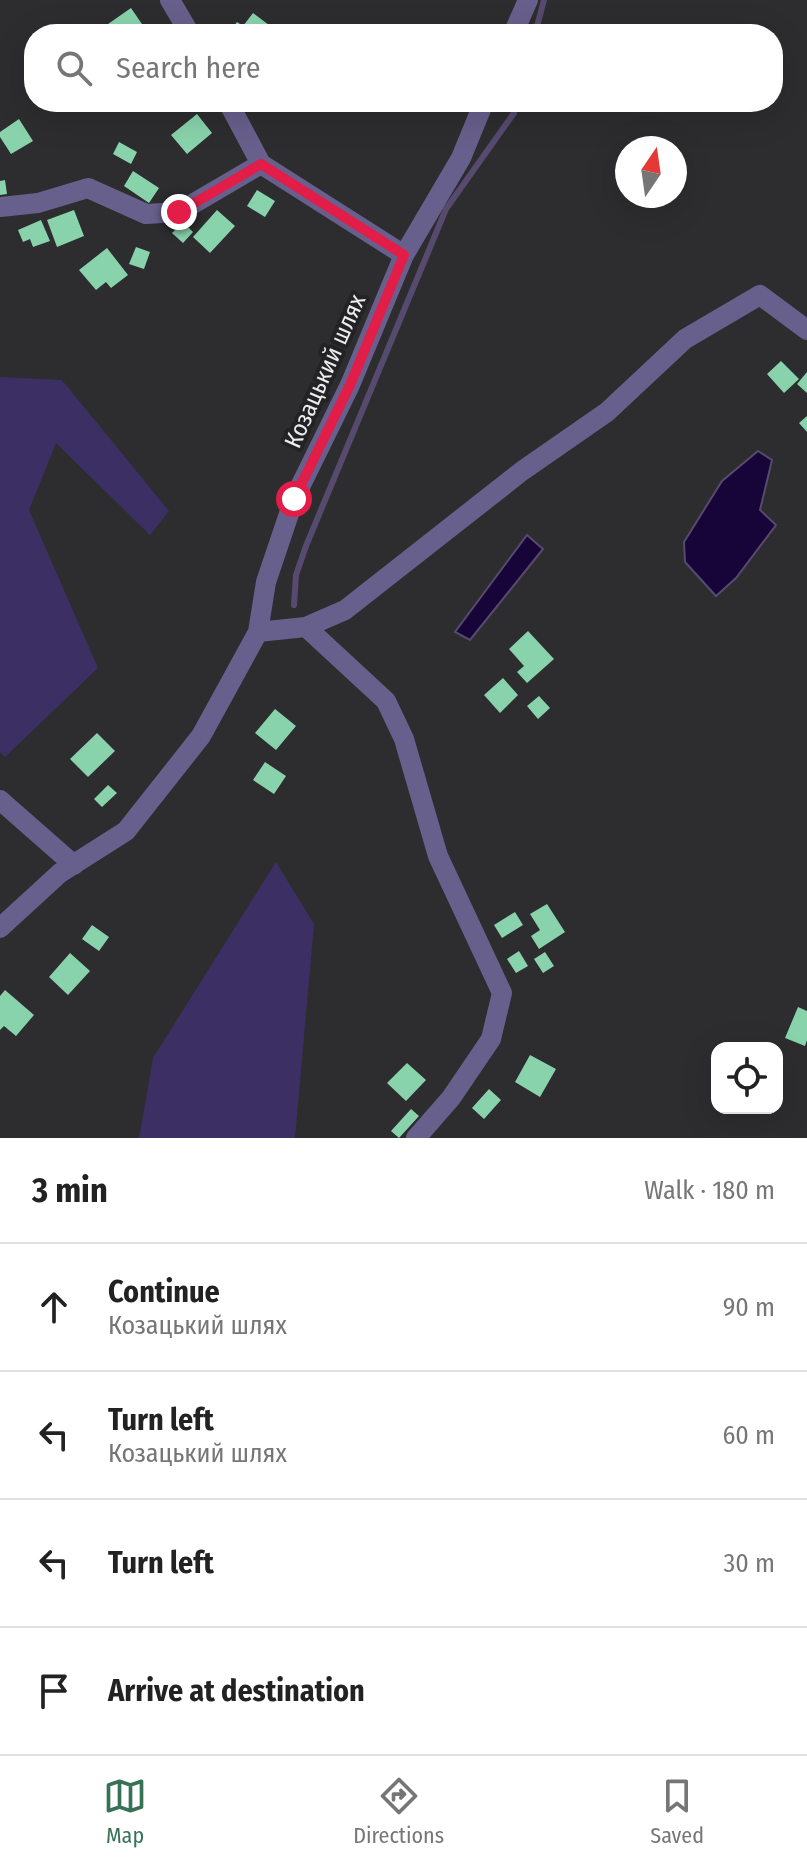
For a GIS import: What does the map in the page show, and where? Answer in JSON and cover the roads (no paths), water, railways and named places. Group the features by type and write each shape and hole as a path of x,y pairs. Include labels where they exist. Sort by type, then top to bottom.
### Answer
{"street":[{"path":"170,0 184,24"},
{"path":"517,24 528,0"},
{"path":"233,112 261,164 404,255"},
{"name":"Козацький шлях","path":"0,928 60,873 126,831 201,736 258,632 266,582 294,499 350,385 404,255 461,158 480,112"},
{"path":"0,207 38,203 88,188 146,214 179,212 261,164"},
{"path":"258,632 306,627 345,610 522,471 607,412 685,339 760,295 807,330"},
{"path":"306,627 386,701 404,739 438,856 502,993 491,1039 451,1098 416,1138"},
{"path":"0,800 74,865"}],"waterway":[{"path":"538,24 544,0"},
{"path":"294,605 296,575 306,546 446,209 514,112"}]}
